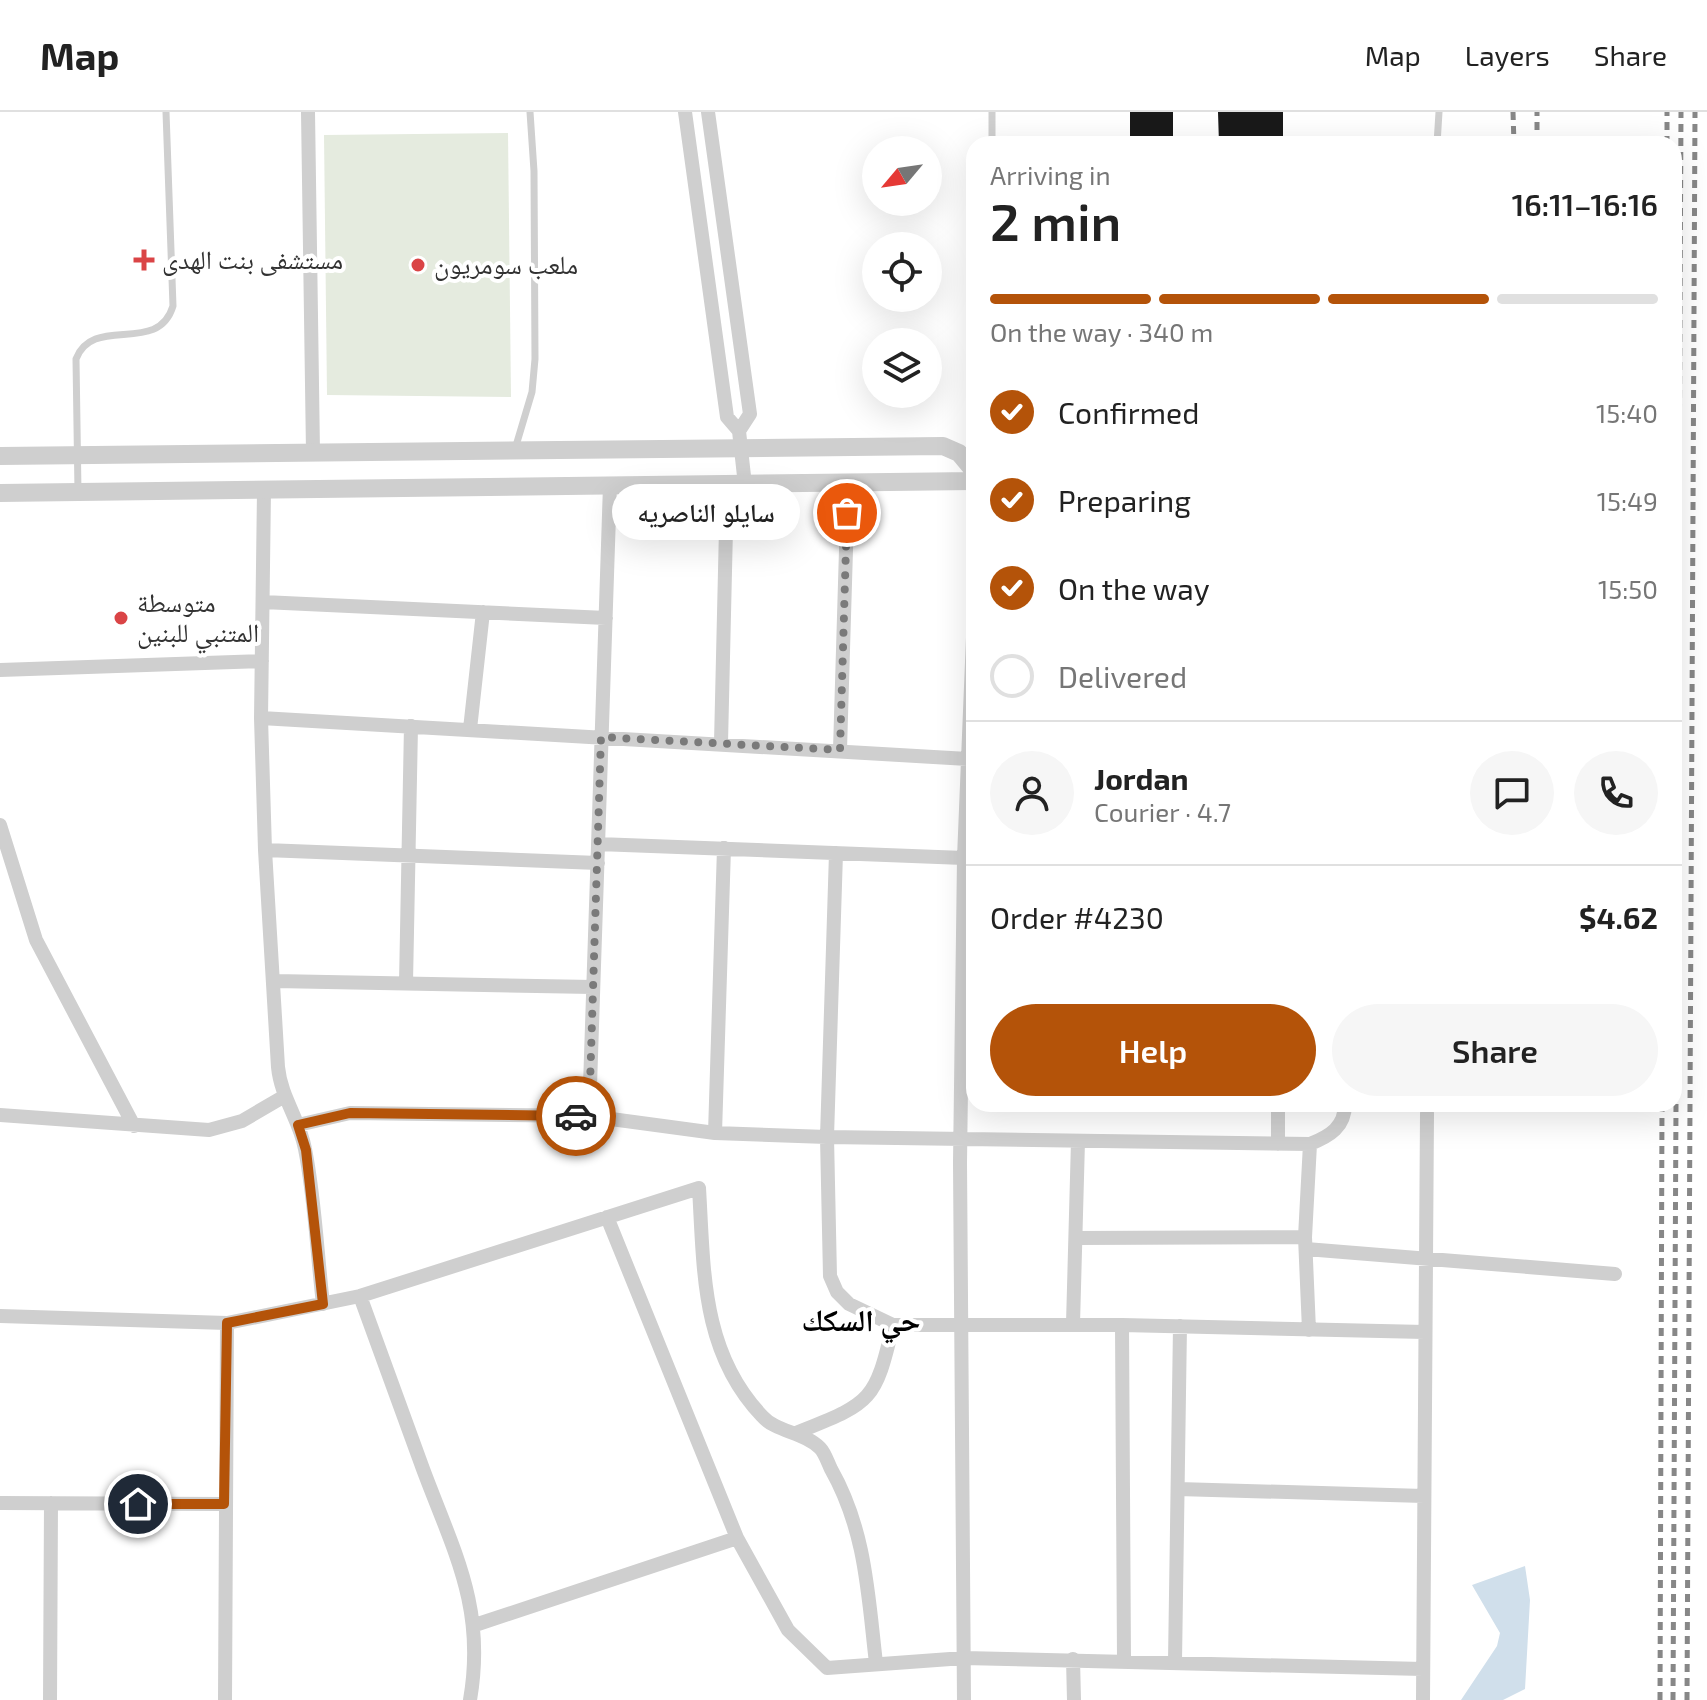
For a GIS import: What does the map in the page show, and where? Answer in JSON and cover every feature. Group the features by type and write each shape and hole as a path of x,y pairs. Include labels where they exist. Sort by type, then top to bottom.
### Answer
{"street":[{"path":"308,112 313,452"},
{"path":"685,112 727,417 740,438"},
{"path":"708,112 750,414 740,438 721,743"},
{"path":"0,456 515,449 740,438 943,446 959,453 966,461"},
{"path":"0,493 966,481"},
{"path":"840,750 848,483"},
{"path":"589,1116 610,485"},
{"path":"264,490 261,718 265,850 278,1067 283,1097 298,1125 306,1150 323,1304"},
{"path":"263,602 606,618"},
{"path":"470,729 483,612"},
{"path":"0,670 262,661"},
{"path":"261,718 966,759"},
{"path":"406,983 411,726"},
{"path":"0,825 36,940 134,1126"},
{"path":"966,840 966,878"},
{"path":"598,844 964,858"},
{"path":"715,1133 724,848"},
{"path":"265,850 598,863"},
{"path":"836,853 827,1137 830,1276 837,1292 849,1304 893,1325 1073,1324 1425,1332"},
{"path":"275,981 593,987"},
{"path":"964,1700 960,1139 966,1060"},
{"path":"0,1115 209,1130 227,1127 283,1097"},
{"path":"1278,1112 1278,1144"},
{"path":"298,1125 350,1113 589,1116 715,1133 1310,1144 1326,1138 1341,1124 1343,1112"},
{"path":"1423,1700 1427,1113"},
{"path":"1073,1324 1078,1141"},
{"path":"1309,1330 1305,1243 1310,1144"},
{"path":"0,1316 227,1323 360,1296 699,1188 707,1311 725,1362 765,1420 796,1433 820,1448 861,1538 876,1663"},
{"path":"607,1217 737,1538 788,1630 827,1668 964,1658 1423,1669"},
{"path":"1076,1238 1305,1243 1426,1260 1615,1274"},
{"path":"360,1296 460,1559 475,1625 470,1700"},
{"path":"225,1700 227,1323"},
{"path":"796,1433 861,1404 880,1379 893,1325"},
{"path":"1122,1325 1124,1660"},
{"path":"1175,1662 1180,1326"},
{"path":"1178,1489 1424,1496"},
{"path":"0,1503 224,1504"},
{"path":"50,1700 51,1503"},
{"path":"475,1625 737,1538"},
{"path":"1073,1659 1074,1700"}],"lane":[{"path":"78,492 76,359 80,349 96,337 157,330 165,323 173,306 166,112"},
{"path":"515,449 532,392 535,359 534,171 530,112"},
{"path":"992,112 992,136"},
{"path":"1438,136 1439,112"}],"shaded area":[{"name":"ملعب سومريون","path":"508,133 511,397 327,395 324,135"}],"water":[{"path":"1525,1566 1530,1600 1525,1689 1503,1700 1461,1700 1497,1646 1500,1633 1472,1585"}],"building":[{"path":"1130,112 1173,112 1173,136 1130,136"},
{"path":"1218,112 1283,112 1283,136 1219,136"}],"railway":[{"path":"1513,112 1514,136"},
{"path":"1537,112 1537,136"},
{"path":"1667,112 1667,136"},
{"path":"1681,112 1681,136"},
{"path":"1687,1700 1695,112"},
{"path":"1660,1700 1662,1112"},
{"path":"1673,1700 1676,1112"}],"way so far":[{"path":"576,1116 589,1116 601,737 840,750 847,513"}],"place":[{"name":"مستشفى بنت الهدى","path":"144,260"},
{"name":"ملعب سومريون","path":"418,265"},
{"name":"سايلو الناصريه","path":"847,513"},
{"name":"متوسطة المتنبي للبنين","path":"121,618"}],"district":[{"name":"حي السكك","path":"861,1321"}],"route":[{"path":"138,1504 224,1504 227,1323 323,1304 306,1150 298,1125 350,1113 576,1116"}]}
